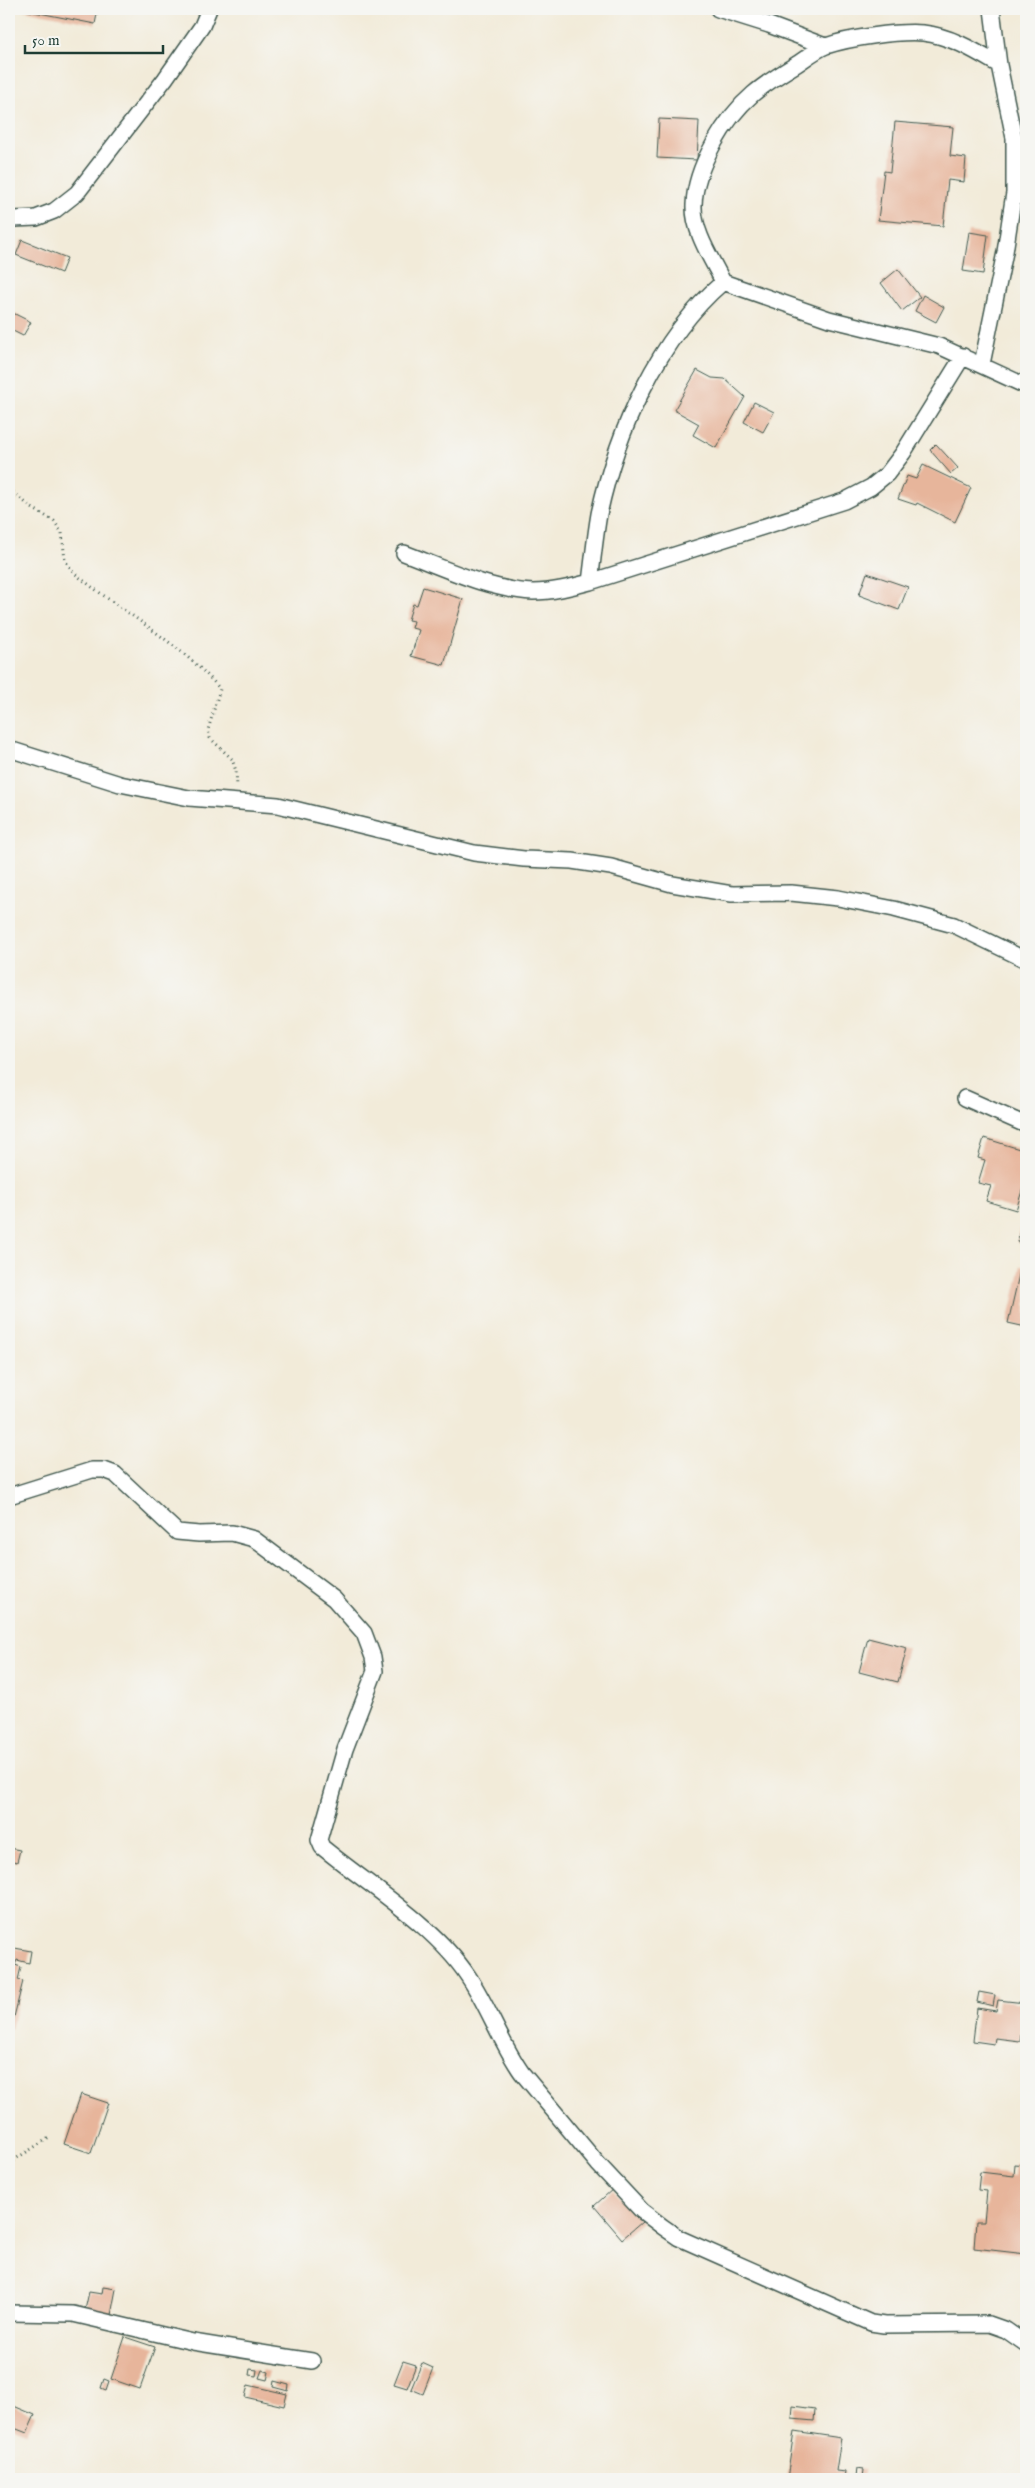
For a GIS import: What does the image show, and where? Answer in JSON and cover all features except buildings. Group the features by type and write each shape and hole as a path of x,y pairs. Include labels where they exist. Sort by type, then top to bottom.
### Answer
{"street":[{"path":"9,217 14,219 36,218 54,211 77,193 165,79 202,26 209,9"},
{"path":"718,9 769,25 825,46"},
{"path":"982,364 1005,252 1014,193 1014,138 999,64 992,9"},
{"path":"999,64 949,38 922,33 895,34 825,46 752,95 737,111 710,149 697,185 694,206 698,229 723,282 830,319 939,346 982,364 1026,386"},
{"path":"590,582 599,514 615,456 632,411 678,331 702,300 723,282"},
{"path":"404,553 503,587 533,592 563,589 844,501 871,487 887,474 903,452 963,356"},
{"path":"9,749 120,784 189,798 239,800 278,805 474,852 580,862 611,867 672,884 732,894 791,893 894,909 954,925 1026,960"},
{"path":"964,1098 1026,1125"},
{"path":"9,1496 92,1470 104,1470 115,1474 177,1532 199,1534 232,1533 254,1539 334,1598 358,1626 367,1641 375,1671 345,1749 319,1840 329,1852 431,1934 455,1959 468,1976 510,2057 598,2164 642,2211 679,2238 871,2323 884,2325 989,2324 1006,2330 1026,2344"},
{"path":"9,2313 73,2314 193,2342 312,2361"}],"path":[{"path":"9,489 32,508 54,522 62,533 65,560 73,572 163,639 211,678 220,689 208,730 210,738 232,759 236,771 239,800"},
{"path":"9,2163 49,2138"}]}
